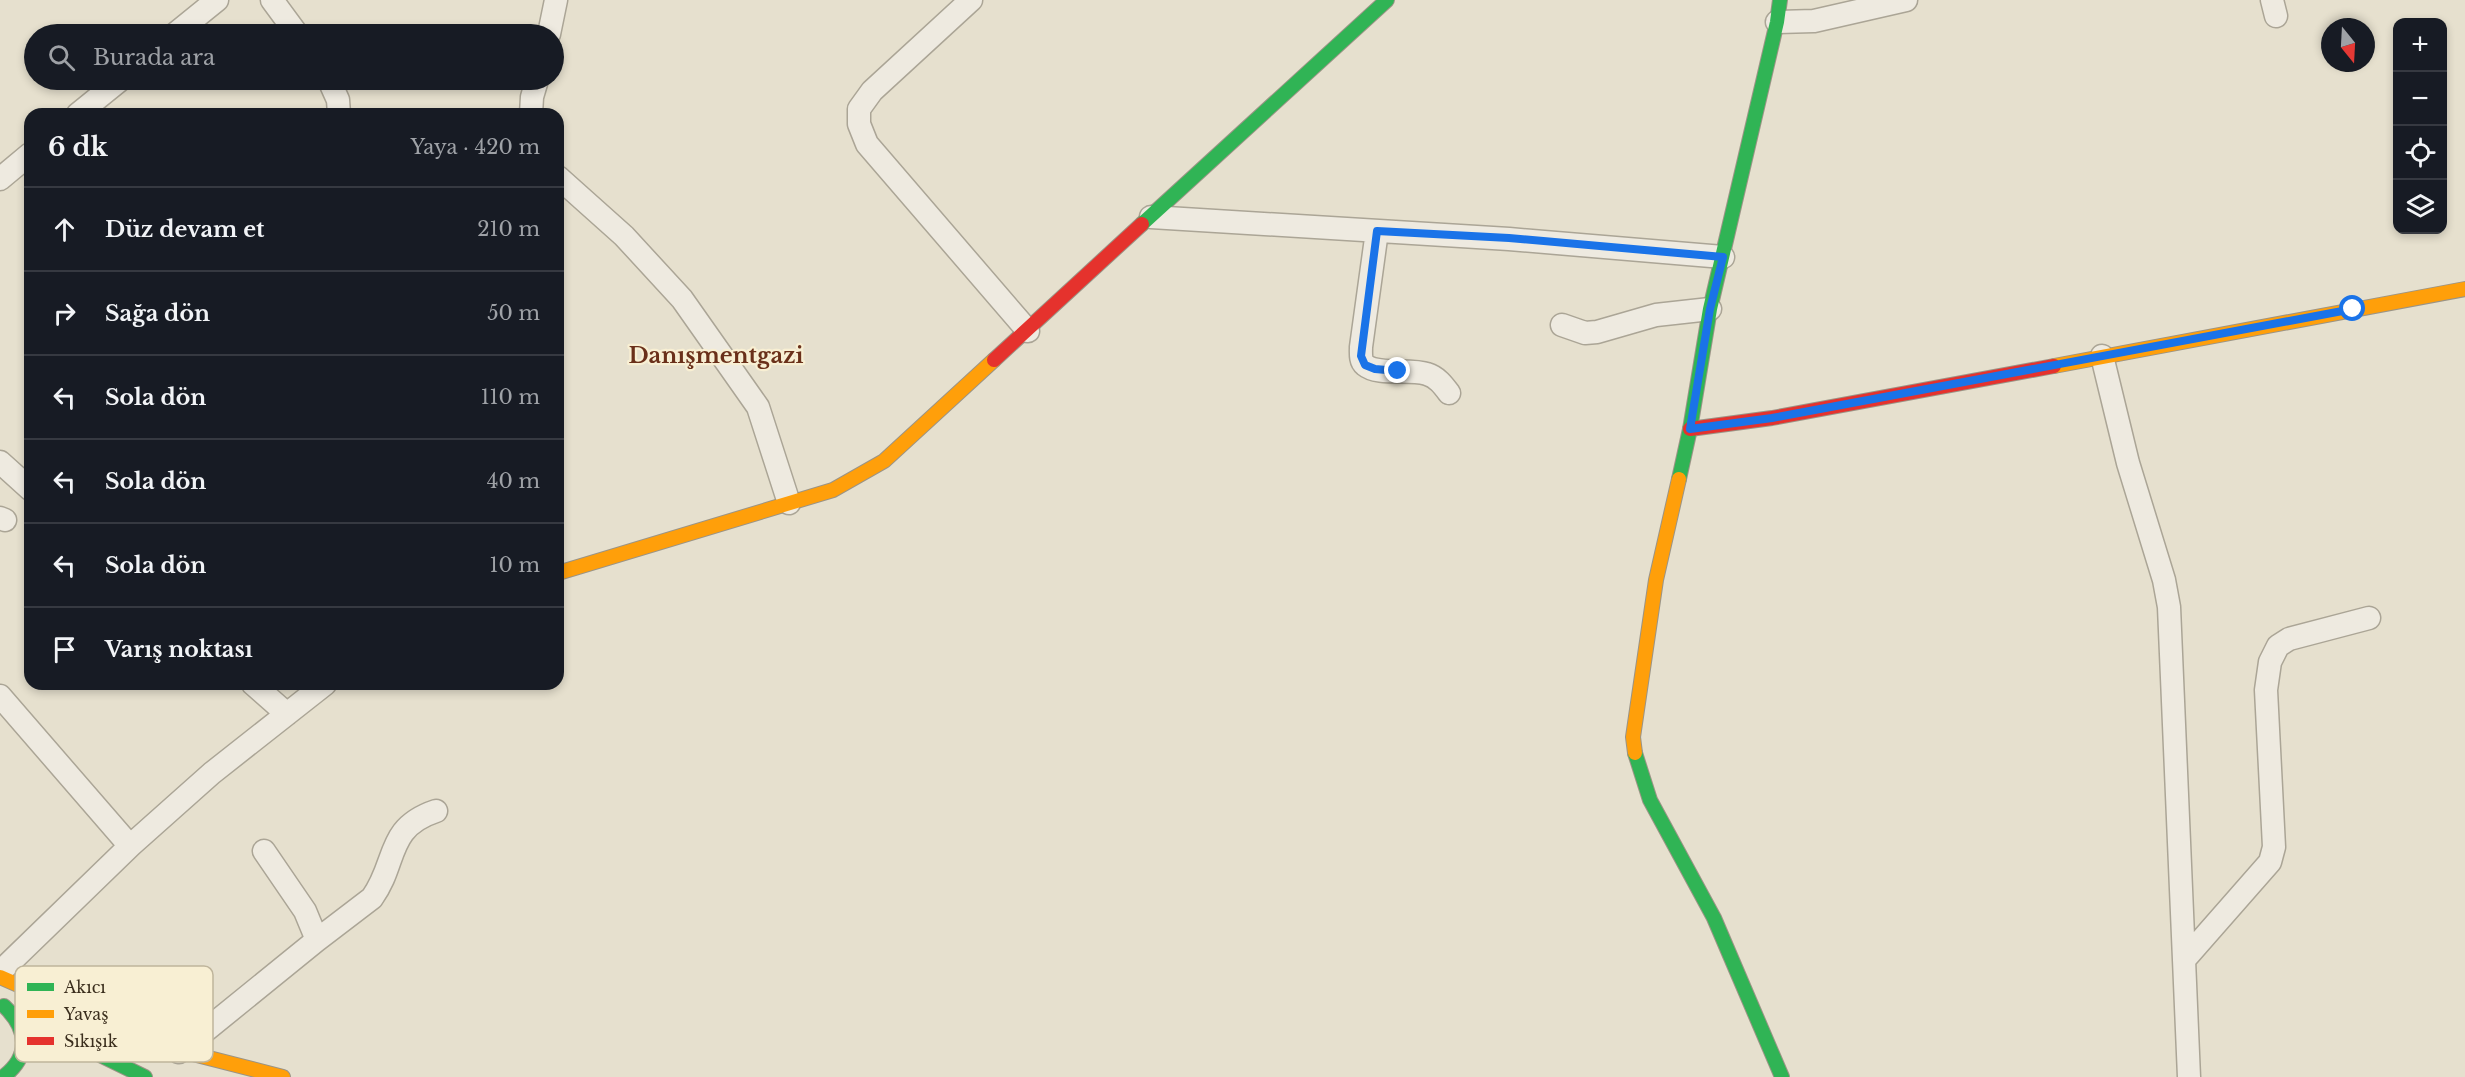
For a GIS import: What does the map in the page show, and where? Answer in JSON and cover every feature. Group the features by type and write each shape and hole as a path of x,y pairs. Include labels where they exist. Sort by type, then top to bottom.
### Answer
{"street":[{"path":"187,24 217,0"},
{"path":"272,0 290,24"},
{"path":"551,24 556,0"},
{"path":"971,0 872,91 859,109 860,124 867,144 1028,331"},
{"path":"564,571 833,490 884,461 1387,0"},
{"path":"1782,1077 1702,895 1651,803 1635,757 1637,707 1656,580 1690,429 1710,309 1779,11 1814,21 1906,0"},
{"path":"85,108 108,90"},
{"path":"334,90 339,108"},
{"path":"531,108 534,90"},
{"path":"0,179 24,159"},
{"path":"564,182 624,236 682,299 758,407 789,503"},
{"path":"1151,217 1509,238 1723,257"},
{"path":"1377,231 1360,347 1363,362 1375,369 1429,375 1440,381 1449,393"},
{"path":"1690,429 1772,418 2465,289"},
{"path":"1562,325 1585,333 1597,332 1656,315 1710,309"},
{"path":"2103,356 2128,463 2168,599 2189,1077"},
{"path":"0,462 24,484"},
{"path":"2184,960 2229,907 2261,875 2270,862 2274,847 2266,690 2270,662 2278,646 2289,639 2370,618"},
{"path":"260,690 287,714"},
{"path":"0,972 130,846 212,773 317,690"},
{"path":"0,696 130,846"},
{"path":"213,1024 372,897 386,870 396,839 422,816 436,811"},
{"path":"264,851 305,911 317,940"},
{"path":"0,977 15,984"},
{"path":"0,1003 14,1013"},
{"path":"213,1058 283,1077"},
{"path":"5,1076 18,1062"},
{"path":"113,1062 143,1077"},
{"path":"5,1076 27,1076"},
{"path":"118,1077 143,1077"}],"traffic: fast":[{"path":"1142,224 1387,0"},
{"path":"1679,479 1690,429 1710,309 1777,22 1780,0"},
{"path":"1635,753 1650,800 1714,918 1782,1077"},
{"path":"4,1006 15,1020"},
{"path":"3,1077 17,1062"},
{"path":"114,1062 145,1077"}],"traffic: slow":[{"path":"2054,366 2465,289"},
{"path":"564,571 833,490 884,461 994,360"},
{"path":"1635,753 1633,737 1656,580 1679,479"},
{"path":"0,977 15,984"},
{"path":"213,1059 283,1077"}],"traffic: jam":[{"path":"994,360 1142,224"},
{"path":"1690,429 1772,418 2054,366"}],"district":[{"name":"Danışmentgazi","path":"716,355"}],"route":[{"path":"1398,371 1375,369 1365,365 1361,356 1360,347 1377,231 1509,238 1723,257 1710,309 1690,429 1772,418 2353,309"}]}
